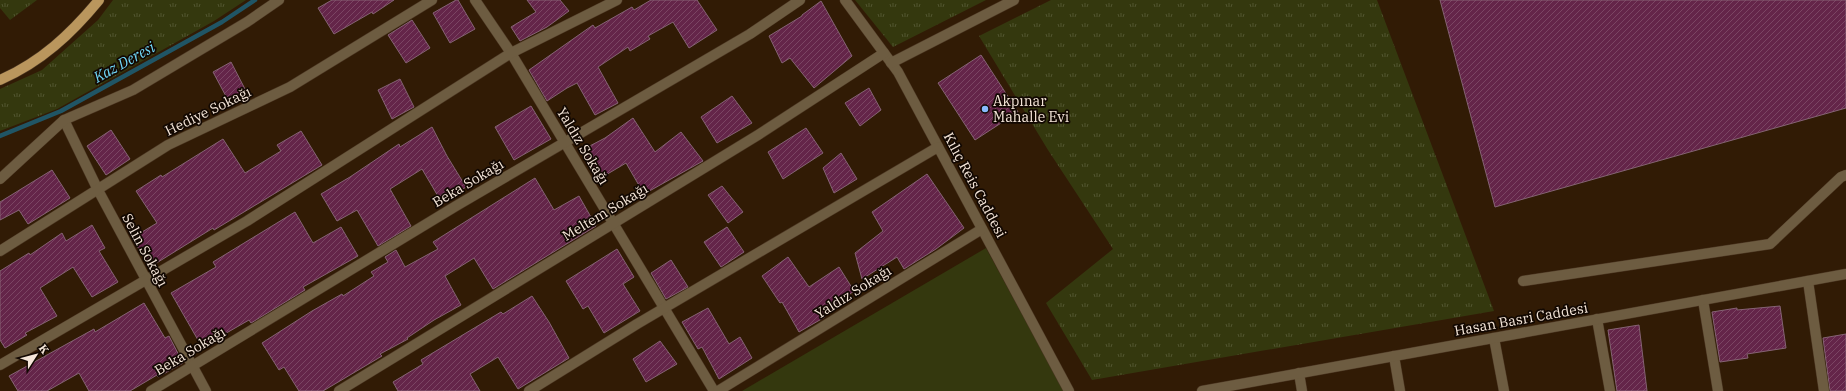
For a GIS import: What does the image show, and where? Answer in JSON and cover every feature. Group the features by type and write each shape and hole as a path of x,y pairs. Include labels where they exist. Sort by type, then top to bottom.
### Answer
{"main road":[{"path":"0,80 32,64 50,50 82,20 99,0"}],"street":[{"path":"0,179 64,120 132,90 247,22 279,0"},
{"name":"Hediye Sokağı","path":"0,252 168,145 290,87 432,0"},
{"name":"Yaldız Sokağı","path":"474,0 511,53 714,391"},
{"path":"0,365 247,221 511,53 617,0"},
{"name":"Beka Sokağı","path":"151,391 456,206 750,34 800,0"},
{"name":"Kılıç Reis Caddesi","path":"845,0 898,72 1069,391"},
{"path":"891,63 1014,0"},
{"name":"Meltem Sokağı","path":"339,391 758,136 884,53"},
{"name":"Selin Sokağı","path":"64,120 98,190 145,280 206,391"},
{"path":"528,391 663,308 938,147"},
{"path":"1523,281 1770,244 1841,177 1846,175"},
{"name":"Yaldız Sokağı","path":"718,391 982,229"},
{"name":"Hasan Basri Caddesi","path":"1202,391 1846,274"},
{"path":"1808,281 1824,391"},
{"path":"1703,300 1718,391"},
{"path":"1598,319 1610,391"},
{"path":"1494,338 1504,391"},
{"path":"1394,356 1400,391"},
{"path":"1299,373 1302,391"}],"green space":[{"path":"0,0 37,0 10,20 0,8"},
{"path":"113,0 246,0 214,21 57,109 0,131 0,89 42,70 98,20"},
{"path":"855,0 986,0 893,47"},
{"path":"1051,0 1377,0 1494,311 1092,380 1046,303 1113,249 1048,150 979,36"},
{"path":"986,248 1064,391 742,391"}],"building":[{"path":"332,0 394,0 373,14 372,12 334,34 318,8"},
{"path":"458,0 475,29 450,43 433,13"},
{"path":"527,0 560,0 569,11 547,27 520,41 511,27 536,12"},
{"path":"651,0 697,0 717,30 689,48 673,22 648,36 650,39 630,51 628,47 598,67 618,103 595,115 577,83 547,101 529,70 593,25 595,28 632,7 634,10"},
{"path":"1440,0 1846,0 1846,108 1495,207"},
{"path":"821,1 852,56 814,88 790,58 782,63 769,36 802,16"},
{"path":"412,20 430,48 406,63 388,35"},
{"path":"981,55 1018,112 975,140 938,83"},
{"path":"231,62 246,91 228,100 213,72"},
{"path":"400,79 414,107 392,119 378,90"},
{"path":"869,88 881,110 860,126 845,103"},
{"path":"732,96 752,123 717,143 701,117"},
{"path":"531,106 551,139 514,160 495,127"},
{"path":"633,118 655,152 681,132 703,161 644,194 626,163 599,179 582,150 605,138"},
{"path":"432,127 447,156 466,187 442,203 422,169 390,189 411,226 378,246 357,210 337,221 321,194 350,177 399,144 400,147"},
{"path":"806,128 823,153 783,179 768,152"},
{"path":"111,130 130,159 106,175 87,146"},
{"path":"301,131 322,165 214,230 213,228 150,267 132,238 157,223 136,191 161,175 162,177 223,139 245,173 281,151 277,145"},
{"path":"841,153 857,179 834,193 823,168"},
{"path":"52,170 70,198 28,224 19,210 0,220 0,202"},
{"path":"927,174 964,228 936,249 904,269 897,257 862,279 855,253 883,231 872,212"},
{"path":"535,178 554,210 579,196 596,226 493,289 474,258 445,276 461,305 434,320 407,338 408,339 380,354 382,356 323,391 299,391 284,367 279,370 262,343 312,311 342,294 343,296 374,276 371,272 388,262 385,257 396,250 405,267 438,249 433,242"},
{"path":"722,186 743,212 728,223 708,195"},
{"path":"295,212 313,243 341,227 358,256 303,287 305,290 251,323 249,320 202,347 171,293 216,267 213,262"},
{"path":"92,225 105,248 99,251 118,282 92,297 73,267 40,288 57,316 25,333 27,335 5,348 0,340 0,271 29,253 30,255 62,233 66,241"},
{"path":"727,227 744,252 721,267 704,242"},
{"path":"617,249 634,277 623,284 640,311 604,333 588,306 583,309 566,281"},
{"path":"788,257 809,287 839,267 854,291 823,314 825,317 799,332 782,302 780,303 762,276"},
{"path":"671,260 688,287 666,299 651,273"},
{"path":"532,296 549,322 569,358 518,389 498,357 470,374 480,391 398,391 393,382 423,364 421,360 501,312 503,314"},
{"path":"144,303 165,338 169,336 183,363 158,377 157,375 130,391 89,391 79,373 47,391 18,391 9,376 94,329 95,332"},
{"path":"1780,306 1786,348 1747,354 1748,358 1720,362 1712,312 1737,308 1737,310"},
{"path":"708,308 729,344 740,337 752,358 719,379 702,347 698,349 682,322"},
{"path":"1639,325 1647,391 1617,391 1608,330"},
{"path":"1846,334 1846,391 1830,391 1823,338"},
{"path":"660,341 677,364 646,382 633,359"}],"waterway":[{"name":"Kaz Deresi","path":"0,136 61,111 222,22 255,0"}],"place":[{"name":"Akpınar Mahalle Evi","path":"985,109"}]}
